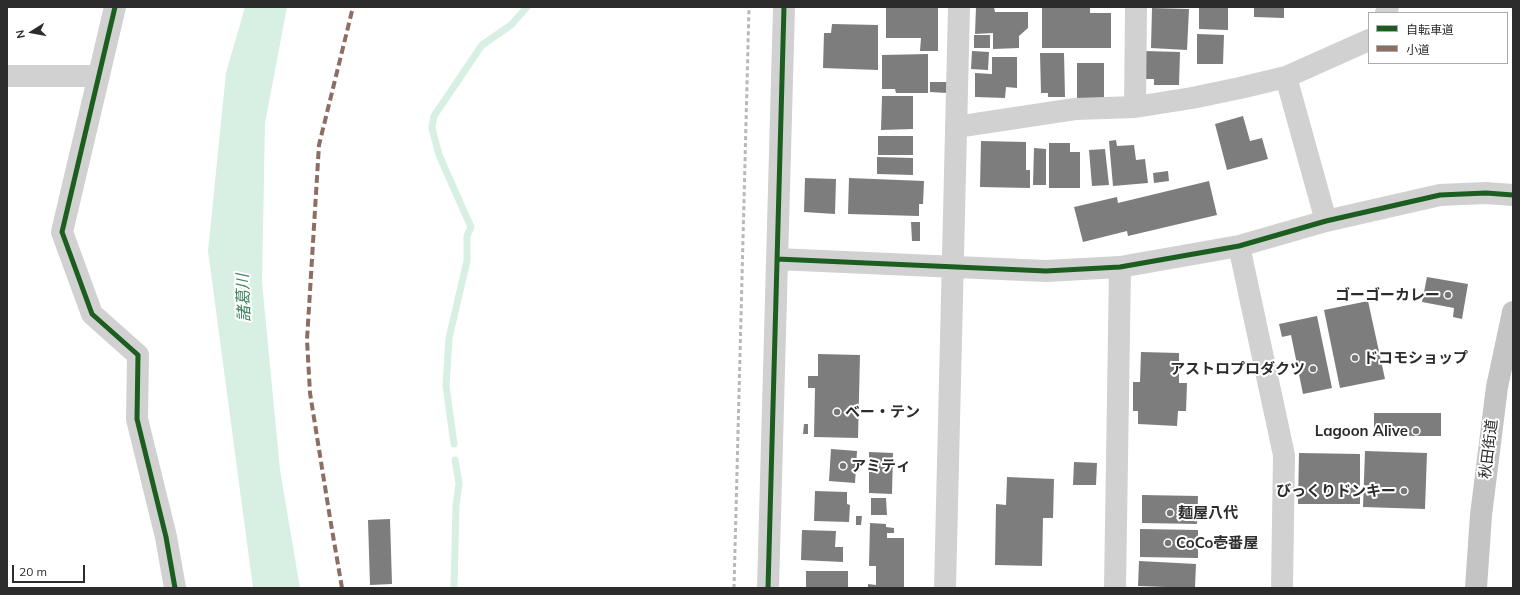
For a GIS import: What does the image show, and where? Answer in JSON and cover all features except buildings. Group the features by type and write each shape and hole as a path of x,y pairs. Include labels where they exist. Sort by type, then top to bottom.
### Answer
{"main road":[{"name":"秋田街道","path":"1476,588 1481,515 1497,387 1513,312"}],"street":[{"path":"115,7 62,232 92,314 138,355 137,419 166,537 175,588"},
{"path":"768,588 784,7"},
{"path":"945,588 954,266 959,7"},
{"path":"1135,107 1136,7"},
{"path":"956,126 1074,109 1135,107 1192,98 1286,77 1368,40"},
{"path":"7,76 99,76"},
{"path":"1286,77 1326,221"},
{"path":"777,259 1046,271 1120,267 1239,246 1326,221 1440,195 1486,193 1513,195"},
{"path":"1239,246 1284,455 1282,588"},
{"path":"1115,588 1120,267"}],"water":[{"name":"諸葛川","path":"245,7 287,7 265,123 262,282 280,470 300,588 253,588 208,251 226,73"}],"waterway":[{"path":"454,444 446,386 449,338 467,261 467,236 471,227 439,155 432,128 434,116 482,45 511,25 527,7"},
{"path":"454,588 456,506 459,483 455,460"}],"railway":[{"path":"734,588 749,7"}],"marked path":[{"path":"342,588 310,393 307,340 319,145 353,7"}],"cycle path":[{"path":"115,7 62,232 92,314 138,355 137,419 166,537 175,588"},
{"path":"768,588 784,7"},
{"path":"777,259 1046,271 1120,267 1239,246 1326,221 1440,195 1486,193 1513,195"}],"place":[{"name":"ゴーゴーカレー","path":"1448,295"},
{"name":"ドコモショップ","path":"1355,358"},
{"name":"アストロプロダクツ","path":"1313,369"},
{"name":"ベー・テン","path":"837,412"},
{"name":"Lagoon Alive","path":"1416,431"},
{"name":"アミティ","path":"843,466"},
{"name":"びっくりドンキー","path":"1404,491"},
{"name":"麺屋八代","path":"1170,513"},
{"name":"CoCo壱番屋","path":"1168,543"}]}
